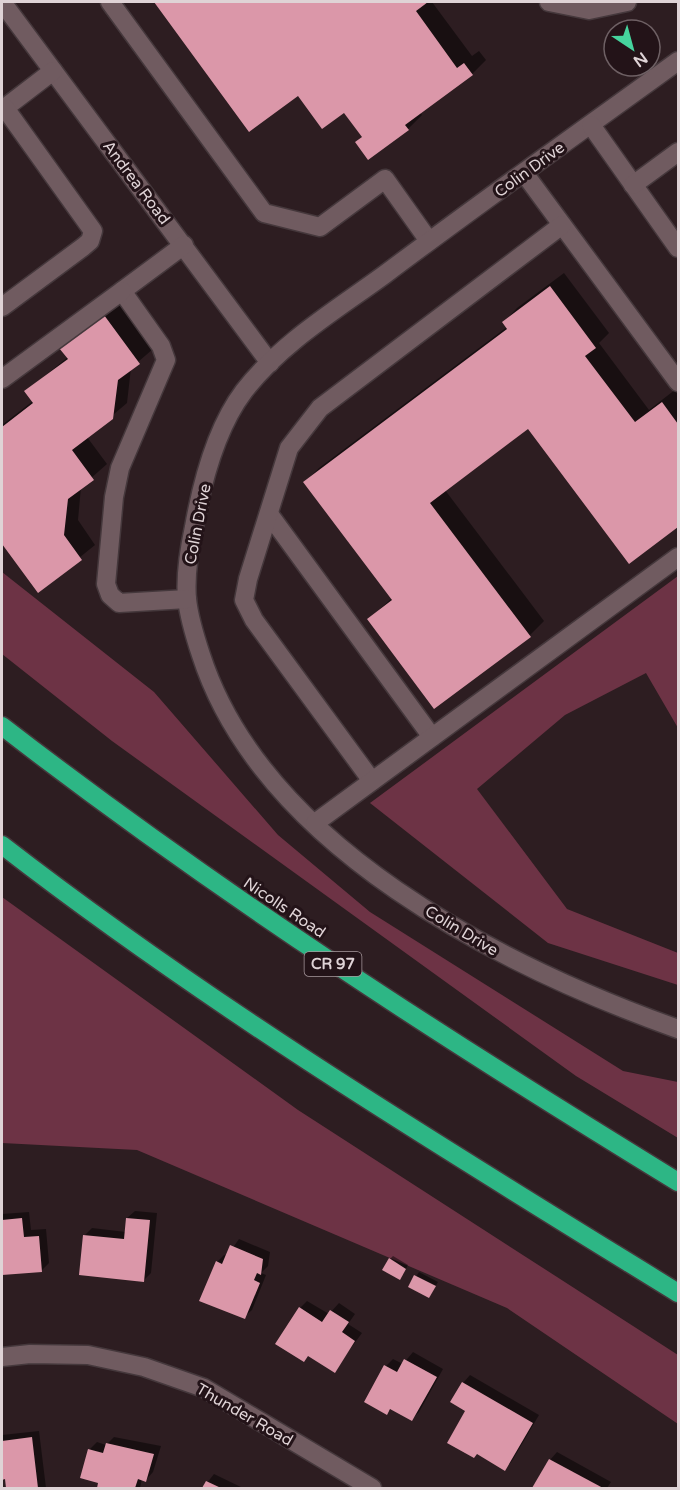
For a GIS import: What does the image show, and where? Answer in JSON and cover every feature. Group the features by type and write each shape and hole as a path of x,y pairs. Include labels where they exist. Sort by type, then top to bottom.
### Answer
{"highway":[{"name":"Nicolls Road","path":"2,726 170,852 289,934 474,1055 678,1182"},
{"path":"2,845 152,954 272,1036 511,1190 678,1293"}],"street":[{"name":"Andrea Road","path":"2,2 270,363"},
{"path":"110,2 264,213 320,226 385,179 429,241"},
{"path":"549,2 589,10 627,2"},
{"name":"Colin Drive","path":"678,61 293,342 243,392 226,422 198,504 189,551 187,599 194,632 207,673 226,715 249,752 276,784 315,823 384,880 450,926 573,989 678,1029"},
{"path":"2,307 83,247 90,241 93,231 3,109 53,71"},
{"path":"591,125 678,248"},
{"path":"633,185 678,152"},
{"path":"524,173 678,382"},
{"path":"372,781 247,611 244,600 248,579 289,448 310,418 562,225"},
{"path":"2,379 183,245"},
{"path":"122,291 161,346 166,360 120,468 114,497 106,584 110,595 119,603 187,599"},
{"path":"269,514 432,737"},
{"path":"315,823 678,557"},
{"name":"Thunder Road","path":"2,1357 30,1354 88,1355 144,1367 204,1388 372,1488"}],"shaded area":[{"path":"2,572 154,692 278,835 370,912 623,1071 678,1082 678,1138 576,1076 112,741 2,654"},
{"path":"678,576 678,728 646,673 565,715 477,789 567,909 678,953 678,985 548,943 370,803"},
{"path":"2,897 298,1110 678,1355 678,1424 507,1308 137,1150 2,1143"}],"building":[{"path":"154,2 428,2 416,11 457,68 464,63 473,75 405,125 409,130 368,160 355,142 362,137 344,113 322,129 298,96 249,132"},
{"path":"550,286 596,348 585,356 635,422 662,402 678,424 678,527 629,564 528,429 430,503 531,637 434,709 367,619 392,600 303,482 507,329 502,322"},
{"path":"104,315 140,364 118,380 113,419 72,450 94,480 68,499 64,535 82,560 38,593 2,544 2,427 33,403 24,391 68,359 59,348"},
{"path":"22,1218 24,1237 39,1236 42,1272 2,1275 2,1220"},
{"path":"126,1218 150,1220 144,1282 79,1275 83,1235 124,1239"},
{"path":"230,1245 263,1259 261,1275 257,1273 254,1280 260,1283 245,1319 199,1301 216,1261 222,1264"},
{"path":"389,1258 406,1269 400,1280 382,1270"},
{"path":"414,1275 436,1286 429,1298 408,1287"},
{"path":"299,1307 322,1322 330,1310 349,1322 342,1332 355,1341 335,1373 308,1356 304,1362 275,1344"},
{"path":"404,1359 437,1377 412,1421 390,1409 387,1415 364,1402 384,1365 397,1372"},
{"path":"462,1382 533,1423 505,1471 477,1454 474,1458 447,1443 465,1411 450,1402"},
{"path":"32,1437 38,1488 6,1488 5,1479 2,1480 2,1441"},
{"path":"106,1443 154,1454 146,1482 138,1479 135,1488 97,1488 98,1483 80,1478 88,1449 103,1453"},
{"path":"549,1459 603,1488 532,1488"},
{"path":"206,1481 221,1488 202,1488"}]}
